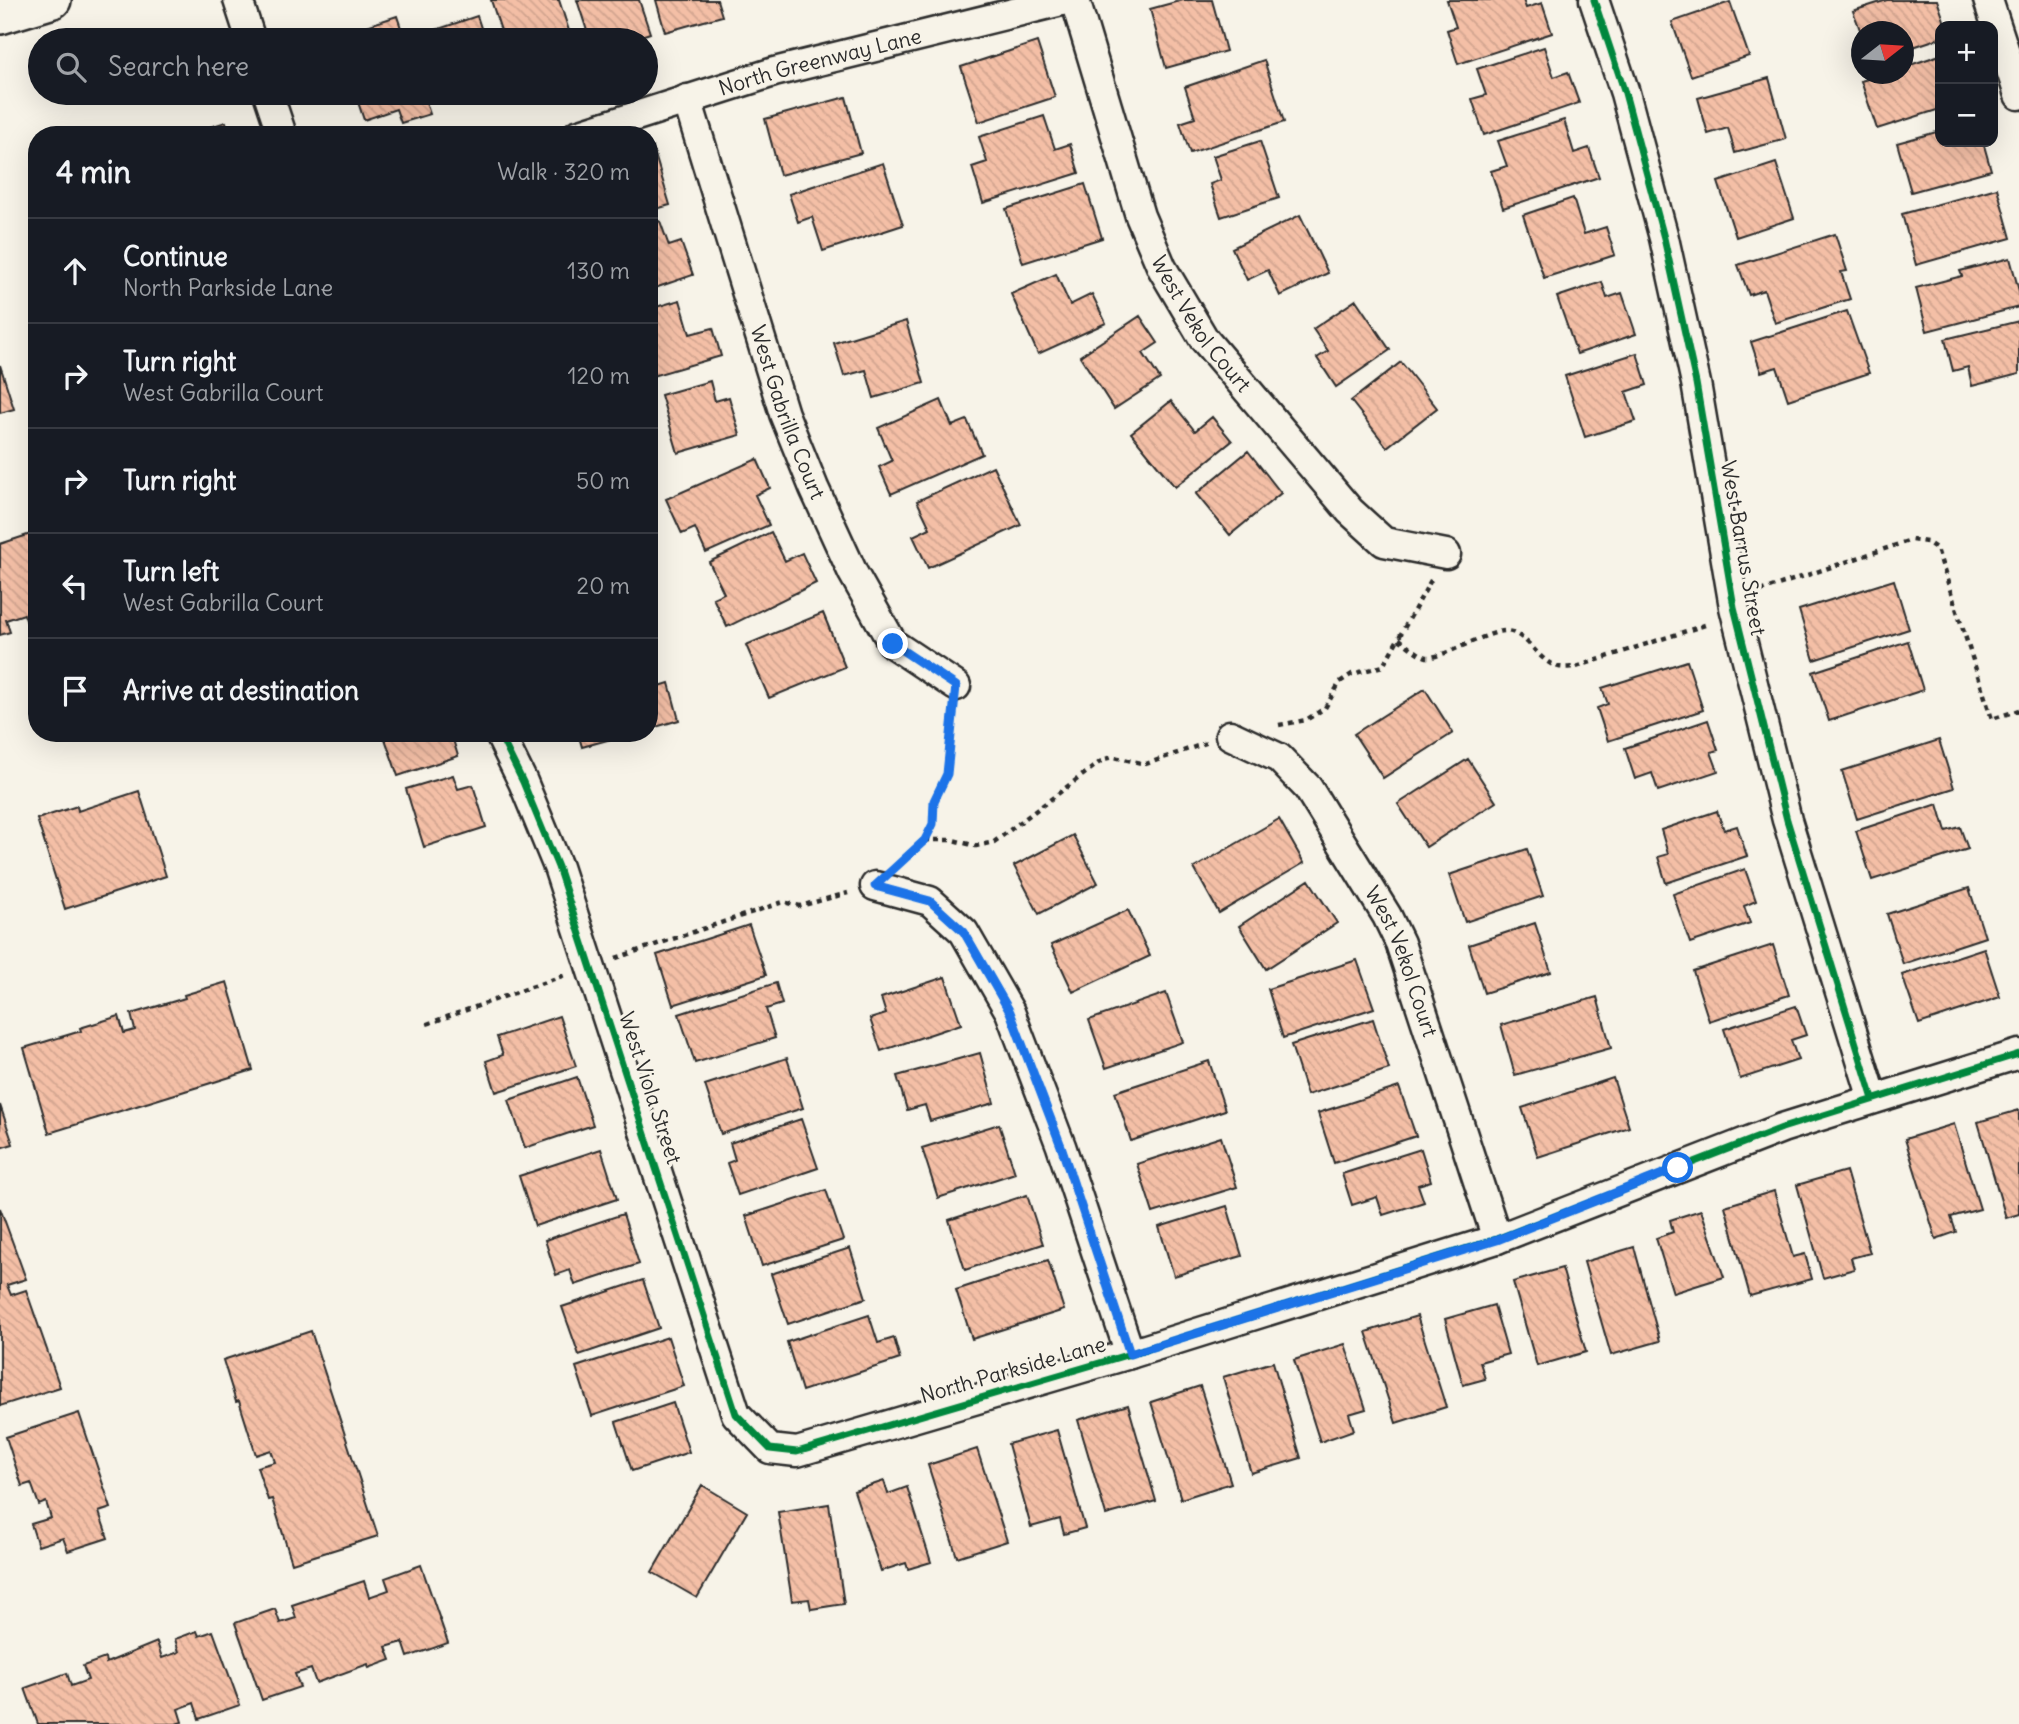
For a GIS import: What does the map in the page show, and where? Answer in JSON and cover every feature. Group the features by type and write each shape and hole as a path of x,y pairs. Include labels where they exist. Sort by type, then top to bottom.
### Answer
{"street":[{"path":"0,16 53,0"},
{"path":"238,0 247,28"},
{"name":"North Greenway Lane","path":"604,126 774,72 1066,0"},
{"name":"West Vekol Court","path":"1074,0 1140,216 1162,268 1204,339 1293,447 1350,511 1384,542 1446,554"},
{"name":"West Barrus Street","path":"1594,0 1625,93 1664,238 1696,383 1734,607 1787,820 1872,1100"},
{"path":"1988,0 2019,95"},
{"name":"West Gabrilla Court","path":"687,99 784,414 814,488 853,573 893,644 956,686"},
{"path":"272,105 279,126"},
{"name":"West Vekol Court","path":"1230,735 1279,758 1308,788 1387,916 1399,943 1497,1240"},
{"name":"West Viola Street","path":"503,742 558,867 736,1414 770,1449"},
{"path":"875,886 930,901 964,932 1010,1012 1061,1146 1130,1354"},
{"name":"North Parkside Lane","path":"770,1449 797,1452 1130,1354 1497,1240 1782,1128 2019,1054"}],"path":[{"path":"427,1024 783,902 800,906 875,886 925,840 933,824 934,801 947,774 956,686"}],"building":[{"path":"491,0 559,0 568,28 500,28"},
{"path":"577,0 639,0 648,28 586,28"},
{"path":"656,0 717,0 722,16 665,32"},
{"path":"1183,0 1212,0 1226,51 1166,68 1150,9"},
{"path":"1447,0 1523,0 1526,8 1542,3 1552,33 1458,64 1447,30 1456,27"},
{"path":"1887,0 1937,0 1944,21 1935,21 1935,40 1914,47 1914,21 1857,21 1853,11"},
{"path":"1730,2 1749,56 1691,76 1672,22"},
{"path":"397,16 401,28 360,28"},
{"path":"477,16 481,28 442,28"},
{"path":"1037,42 1055,97 979,122 961,67"},
{"path":"1544,47 1554,77 1568,72 1579,103 1484,135 1472,99 1486,95 1477,69"},
{"path":"1935,57 1935,111 1877,129 1862,84 1914,84 1914,64"},
{"path":"1264,60 1284,122 1190,153 1180,123 1195,118 1185,87"},
{"path":"1769,78 1786,139 1735,153 1728,128 1708,134 1698,98"},
{"path":"846,97 861,153 780,175 765,119"},
{"path":"359,105 427,105 430,114 401,123 396,109 364,120"},
{"path":"1044,116 1055,149 1070,144 1079,173 983,203 972,167 987,162 979,137"},
{"path":"1564,120 1574,153 1589,148 1599,177 1503,208 1491,171 1507,166 1498,141"},
{"path":"1935,132 1935,147 1984,147 1991,170 1911,192 1897,143"},
{"path":"1260,141 1279,198 1221,217 1210,184 1221,180 1213,156"},
{"path":"883,163 903,225 823,251 812,217 798,222 789,194"},
{"path":"1776,163 1794,218 1736,237 1718,182"},
{"path":"658,165 670,205 658,208"},
{"path":"1085,184 1102,238 1023,263 1006,209"},
{"path":"1997,188 2011,238 1916,265 1902,214"},
{"path":"1573,198 1584,234 1606,227 1615,255 1544,278 1523,215"},
{"path":"1300,215 1328,273 1280,296 1268,270 1247,280 1232,248"},
{"path":"660,221 669,246 681,242 693,275 658,287"},
{"path":"1835,234 1847,271 1841,272 1850,299 1775,323 1764,290 1749,295 1738,265"},
{"path":"2010,258 2019,291 2019,307 1927,331 1916,288 1962,276 1960,271"},
{"path":"1056,274 1070,305 1092,294 1106,323 1038,354 1011,294"},
{"path":"1602,282 1607,298 1622,293 1636,334 1577,354 1557,297"},
{"path":"680,300 690,334 713,328 721,356 658,374 658,306"},
{"path":"1356,300 1390,350 1336,387 1317,358 1328,351 1313,329"},
{"path":"1847,311 1869,373 1788,400 1777,367 1761,372 1751,342"},
{"path":"1140,316 1158,343 1143,353 1160,379 1114,409 1080,356"},
{"path":"906,321 924,383 874,398 866,370 844,376 834,343"},
{"path":"2019,321 2019,374 1972,386 1968,367 1953,371 1945,339"},
{"path":"1637,353 1647,385 1626,392 1636,421 1585,437 1565,376"},
{"path":"1401,362 1437,408 1387,447 1351,401"},
{"path":"0,365 14,409 0,413"},
{"path":"710,381 715,401 729,397 740,435 678,453 661,395"},
{"path":"941,400 952,426 967,420 982,454 891,494 879,467 892,461 878,428"},
{"path":"1171,401 1195,431 1212,417 1232,441 1175,487 1131,433"},
{"path":"1248,451 1281,493 1230,535 1196,494"},
{"path":"757,459 770,488 755,495 769,525 706,553 695,528 682,534 666,499"},
{"path":"993,466 1021,525 928,568 913,536 930,528 917,501"},
{"path":"771,532 785,561 802,553 816,583 727,627 713,598 724,593 709,562"},
{"path":"28,535 28,626 24,614 6,620 10,632 0,635 0,544"},
{"path":"1894,580 1909,629 1814,660 1799,610"},
{"path":"823,613 845,667 769,698 746,645"},
{"path":"1908,641 1923,690 1829,721 1813,672"},
{"path":"1687,661 1703,710 1608,741 1597,708 1608,704 1602,688"},
{"path":"669,683 679,720 658,726 658,686"},
{"path":"1425,689 1453,733 1383,778 1354,734"},
{"path":"1708,720 1718,750 1711,752 1718,771 1658,791 1652,773 1635,779 1625,748"},
{"path":"1939,740 1954,788 1857,819 1842,771"},
{"path":"386,742 454,742 458,756 398,776"},
{"path":"581,742 600,742 582,747"},
{"path":"1468,759 1496,802 1426,847 1398,804"},
{"path":"453,775 458,789 473,785 486,827 424,847 406,789"},
{"path":"139,791 166,876 65,909 37,819 77,806 78,811"},
{"path":"1938,804 1946,831 1960,827 1968,849 1872,880 1856,831"},
{"path":"1717,811 1724,830 1737,826 1747,856 1666,883 1658,857 1668,854 1661,830"},
{"path":"1279,819 1304,863 1219,913 1194,868"},
{"path":"1073,835 1098,883 1039,914 1014,866"},
{"path":"1527,849 1543,896 1465,922 1449,875"},
{"path":"1745,869 1756,901 1744,906 1750,923 1690,943 1673,894"},
{"path":"1309,880 1337,923 1266,969 1239,926"},
{"path":"1969,888 1985,937 1903,964 1887,914"},
{"path":"1128,910 1150,956 1073,992 1051,945"},
{"path":"1535,923 1551,972 1484,993 1469,945"},
{"path":"749,925 766,975 673,1005 657,955"},
{"path":"1773,945 1789,995 1709,1021 1693,971"},
{"path":"1984,948 2000,997 1919,1024 1902,975"},
{"path":"1357,960 1374,1008 1283,1038 1268,989"},
{"path":"945,977 961,1024 881,1051 870,1019 886,1014 881,998"},
{"path":"227,982 253,1070 49,1133 24,1048 119,1016 124,1033 135,1030 131,1014"},
{"path":"776,983 782,1004 766,1009 775,1038 695,1063 679,1014"},
{"path":"1166,993 1183,1042 1106,1068 1089,1020"},
{"path":"1597,997 1611,1048 1515,1075 1501,1025"},
{"path":"1796,1006 1806,1035 1791,1040 1798,1060 1740,1079 1724,1029"},
{"path":"559,1016 576,1066 496,1092 486,1061 503,1055 497,1037"},
{"path":"1373,1019 1389,1069 1307,1095 1291,1045"},
{"path":"980,1053 994,1103 930,1121 925,1105 907,1110 897,1076"},
{"path":"787,1058 803,1108 721,1134 705,1085"},
{"path":"1209,1061 1225,1110 1131,1141 1115,1092"},
{"path":"577,1077 593,1125 525,1148 509,1100"},
{"path":"1613,1078 1629,1127 1538,1157 1522,1108"},
{"path":"1399,1087 1416,1136 1334,1163 1318,1113"},
{"path":"0,1105 13,1144 0,1148"},
{"path":"2019,1110 2019,1214 2006,1218 1978,1122"},
{"path":"801,1119 818,1168 738,1195 727,1163 735,1160 730,1143"},
{"path":"999,1124 1015,1173 938,1198 922,1148"},
{"path":"1954,1124 1980,1209 1951,1217 1956,1232 1936,1239 1905,1139"},
{"path":"1221,1137 1237,1187 1153,1213 1137,1164"},
{"path":"601,1149 617,1199 535,1226 519,1176"},
{"path":"1421,1149 1431,1181 1418,1185 1424,1202 1383,1215 1377,1197 1352,1205 1342,1174"},
{"path":"1846,1171 1870,1253 1851,1258 1854,1269 1823,1278 1797,1185"},
{"path":"826,1190 843,1240 762,1266 746,1216"},
{"path":"1774,1191 1793,1257 1805,1254 1812,1279 1750,1296 1725,1206"},
{"path":"1027,1195 1043,1244 965,1270 949,1220"},
{"path":"1227,1206 1242,1256 1174,1276 1159,1227"},
{"path":"0,1208 26,1279 7,1285 11,1295 26,1290 60,1387 0,1406"},
{"path":"1701,1210 1724,1277 1673,1293 1656,1238 1673,1232 1670,1220"},
{"path":"623,1214 639,1264 575,1285 570,1270 556,1275 545,1240"},
{"path":"1634,1247 1660,1341 1611,1355 1584,1262"},
{"path":"850,1248 866,1298 788,1324 771,1274"},
{"path":"1048,1260 1064,1310 972,1339 956,1290"},
{"path":"1562,1268 1586,1352 1537,1366 1513,1282"},
{"path":"643,1280 659,1328 579,1355 562,1307"},
{"path":"1494,1305 1508,1354 1480,1362 1485,1379 1463,1385 1445,1319"},
{"path":"869,1315 878,1343 894,1338 900,1359 802,1391 787,1342"},
{"path":"1417,1316 1446,1407 1396,1423 1366,1332"},
{"path":"311,1331 378,1536 292,1563 272,1499 268,1500 257,1467 275,1462 271,1450 256,1455 223,1360"},
{"path":"668,1337 684,1386 592,1416 576,1367"},
{"path":"1345,1344 1366,1409 1349,1414 1354,1430 1320,1442 1294,1360"},
{"path":"1273,1362 1301,1458 1251,1473 1223,1377"},
{"path":"1200,1386 1231,1483 1181,1499 1151,1402"},
{"path":"673,1403 689,1452 632,1471 616,1422"},
{"path":"1128,1405 1156,1501 1106,1515 1078,1420"},
{"path":"79,1413 111,1508 99,1512 108,1538 68,1551 63,1538 38,1546 31,1524 51,1518 46,1502 39,1505 31,1483 22,1486 6,1437"},
{"path":"1057,1430 1085,1528 1064,1534 1060,1519 1031,1527 1008,1444"},
{"path":"977,1449 1007,1541 957,1557 928,1465"},
{"path":"884,1481 888,1494 907,1487 931,1562 908,1569 906,1563 881,1571 854,1491"},
{"path":"702,1485 747,1512 697,1598 652,1572"},
{"path":"829,1504 844,1604 811,1609 809,1599 792,1601 778,1512"},
{"path":"421,1565 448,1643 408,1657 403,1642 386,1647 391,1660 369,1668 368,1664 316,1683 311,1669 295,1674 300,1687 262,1700 235,1623 275,1609 280,1623 296,1618 292,1605 364,1581 369,1597 389,1590 385,1578"},
{"path":"197,1631 199,1636 213,1631 240,1705 199,1719 194,1703 178,1709 182,1722 176,1724 38,1724 25,1688 67,1673 71,1686 88,1680 83,1666 105,1658 106,1663 157,1642 162,1658 179,1652 175,1639"}],"cycle path":[{"path":"1594,0 1625,93 1664,238 1696,383 1734,607 1787,820 1873,1099"},
{"path":"503,742 558,867 736,1414 770,1449 797,1452 1130,1354 1497,1239 1782,1128 2019,1054"}],"route":[{"path":"893,644 956,686 947,774 934,801 933,824 925,840 875,886 930,901 964,932 1010,1012 1061,1146 1130,1354 1497,1240 1678,1168"}]}
